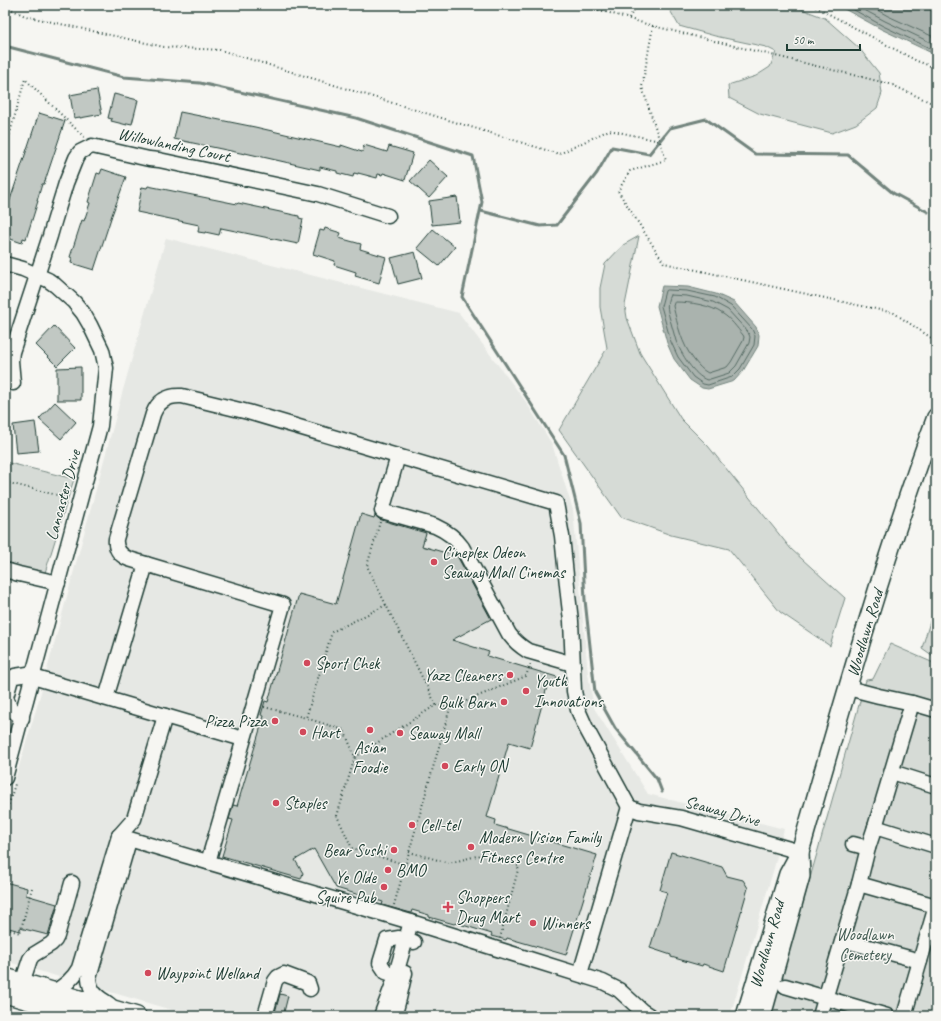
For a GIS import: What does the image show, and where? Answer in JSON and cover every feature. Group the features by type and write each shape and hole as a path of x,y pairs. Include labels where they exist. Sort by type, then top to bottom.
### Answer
{"main road":[{"name":"Woodlawn Road","path":"745,1016 788,874 800,852 889,552 936,417"},
{"name":"Woodlawn Road","path":"762,1016 801,876 800,852"},
{"path":"5,977 137,1016"},
{"path":"5,994 74,1015"}],"street":[{"name":"Willowlanding Court","path":"13,383 11,361 12,352 66,183 80,152 92,146 312,193 388,216"},
{"name":"Lancaster Drive","path":"5,264 37,275 55,285 68,295 83,313 90,325 102,350 106,368 100,426 22,718 8,755 5,778"},
{"path":"208,862 283,605 126,558 122,556 117,549 116,540 153,414 160,403 169,397 175,396 182,396 248,412 556,502 562,536 571,621 574,691 578,710 586,728 632,808 580,974"},
{"path":"398,456 382,511 435,526 447,532 462,547 510,636 517,644 534,653 573,664"},
{"path":"106,698 146,564"},
{"path":"5,570 58,582"},
{"path":"22,718 10,708 6,697 11,679 15,676 33,675 243,739"},
{"path":"848,688 936,710"},
{"path":"820,1016 859,884 868,848 912,703"},
{"path":"53,992 69,982 79,968 119,836 134,819 165,716"},
{"path":"892,772 936,786"},
{"name":"Seaway Drive","path":"632,808 639,811 681,818 800,852"},
{"path":"875,827 936,846"},
{"path":"119,836 391,916 580,974 603,982 619,990 644,1014"},
{"path":"115,1010 94,993 90,987 89,980 92,965 128,844 119,836"},
{"path":"853,844 868,848"},
{"path":"22,983 31,957 55,940 58,936 72,883"},
{"path":"859,884 936,906 904,1016"},
{"path":"394,1016 415,924"},
{"path":"842,940 920,961"},
{"path":"381,1016 410,941"},
{"path":"265,1016 275,981 278,977 284,974 308,983 310,989"},
{"path":"785,986 887,1016"}],"path":[{"path":"583,5 653,26 890,84 932,103 936,103"},
{"path":"629,18 637,5"},
{"path":"812,5 917,61 936,68"},
{"path":"5,6 25,16 164,47 220,50 559,154 609,130 660,141"},
{"path":"653,26 642,87 666,160 630,171 618,191 664,263 894,313 936,341"},
{"path":"5,146 25,79 81,133 92,146"},
{"path":"5,482 80,501"},
{"path":"382,511 382,517 367,566 436,705"},
{"path":"306,718 332,632 386,605"},
{"path":"355,757 436,705 450,708 526,676 534,653"},
{"path":"254,704 344,730 355,757 337,816 349,842 352,848 406,864"},
{"path":"391,916 450,708"},
{"path":"409,852 449,863 481,855 519,866 496,949"},
{"path":"10,930 20,933 32,888"}],"shaded area":[{"path":"166,238 459,313 526,402 552,444 573,510 588,674 594,708 648,794 784,829 774,868 730,1016 192,1016 5,961 5,813 38,703"}],"green space":[{"path":"667,5 791,5 825,18 859,48 879,73 882,93 877,108 856,124 832,133 760,114 729,98 728,85 756,76 770,67 776,52 766,47 715,36 679,26"},
{"path":"639,236 625,305 627,318 640,353 681,419 708,446 791,549 845,598 830,646 780,612 729,549 671,535 621,517 559,430 607,348 600,307 600,288 605,264 623,245"},
{"path":"5,462 74,479 44,576 5,565"},
{"path":"936,602 936,658 922,648"},
{"name":"Woodlawn Cemetery","path":"890,644 936,664 936,1016 771,1016 866,680 873,679"}],"water":[{"path":"837,5 936,5 936,55 881,29"},
{"path":"662,286 688,287 716,294 734,302 756,327 759,335 758,346 743,371 734,381 708,389 702,388 690,380 674,359 667,343 657,306"}],"building":[{"path":"97,90 102,114 74,118 70,95"},
{"path":"114,94 138,100 132,124 127,123 127,125 111,121 112,119 108,118"},
{"path":"180,112 255,127 341,147 341,145 362,152 364,145 387,152 389,146 413,153 405,180 383,173 382,175 378,174 377,178 358,173 354,173 353,177 320,167 320,170 174,139"},
{"path":"39,113 65,121 44,184 42,184 26,239 23,238 22,243 5,237 5,215"},
{"path":"429,160 448,177 429,198 410,181"},
{"path":"102,169 126,177 94,270 71,263 72,258 70,257 82,220 84,221 90,203 88,202 97,173 100,174"},
{"path":"148,186 299,216 299,218 303,219 298,244 221,228 219,235 198,232 199,225 137,212 142,187 147,188"},
{"path":"457,197 460,222 432,225 429,201"},
{"path":"325,228 341,233 339,238 361,244 360,249 386,257 379,283 355,276 356,272 334,265 335,261 313,254 320,230 324,231"},
{"path":"433,229 455,247 439,266 417,248"},
{"path":"415,252 422,278 398,284 391,258"},
{"path":"54,326 75,348 57,366 36,345"},
{"path":"81,367 81,400 57,400 57,368"},
{"path":"55,402 76,422 61,439 39,419"},
{"path":"35,422 39,451 16,453 13,425"},
{"name":"Seaway Mall","path":"361,514 374,518 375,515 379,519 426,533 422,546 446,553 453,549 454,550 491,619 452,640 489,652 487,656 557,677 555,685 548,683 530,748 509,742 487,817 496,820 495,825 597,855 566,955 507,938 506,940 491,936 492,934 456,923 454,924 429,917 429,915 412,910 411,913 382,905 383,902 336,888 314,849 295,860 303,873 301,879 222,856 233,820 229,819 233,805 237,806 264,716 261,715 265,701 268,702 299,594 336,604"},
{"path":"671,852 722,867 727,876 743,880 748,888 724,971 703,964 702,966 671,957 671,955 650,948 667,892 660,890"},
{"path":"5,882 27,888 26,895 57,904 48,935 20,928 20,931 5,927"},
{"path":"280,994 288,996 283,1016 274,1016"}],"waterway":[{"path":"5,46 124,77 200,83 356,118 473,156 482,202 462,297 564,455 581,523 585,600 595,692 615,728 657,779 662,792"},
{"path":"481,211 540,226 557,225 597,173 612,147 649,154 670,128 706,119 755,154 848,155 893,193 928,212"}],"place":[{"name":"Cineplex Odeon Seaway Mall Cinemas","path":"434,562"},
{"name":"Sport Chek","path":"307,663"},
{"name":"Yazz Cleaners","path":"510,675"},
{"name":"Youth Innovations","path":"526,691"},
{"name":"Bulk Barn","path":"504,702"},
{"name":"Pizza Pizza","path":"275,721"},
{"name":"Asian Foodie","path":"370,730"},
{"name":"Hart","path":"303,732"},
{"name":"Seaway Mall","path":"400,733"},
{"name":"Early ON","path":"445,766"},
{"name":"Staples","path":"276,803"},
{"name":"Cell-tel","path":"412,825"},
{"name":"Modern Vision Family Fitness Centre","path":"471,847"},
{"name":"Bear Sushi","path":"394,850"},
{"name":"BMO","path":"388,870"},
{"name":"Ye Olde Squire Pub","path":"384,887"},
{"name":"Shoppers Drug Mart","path":"448,907"},
{"name":"Winners","path":"533,923"},
{"name":"Waypoint Welland","path":"148,973"}]}
